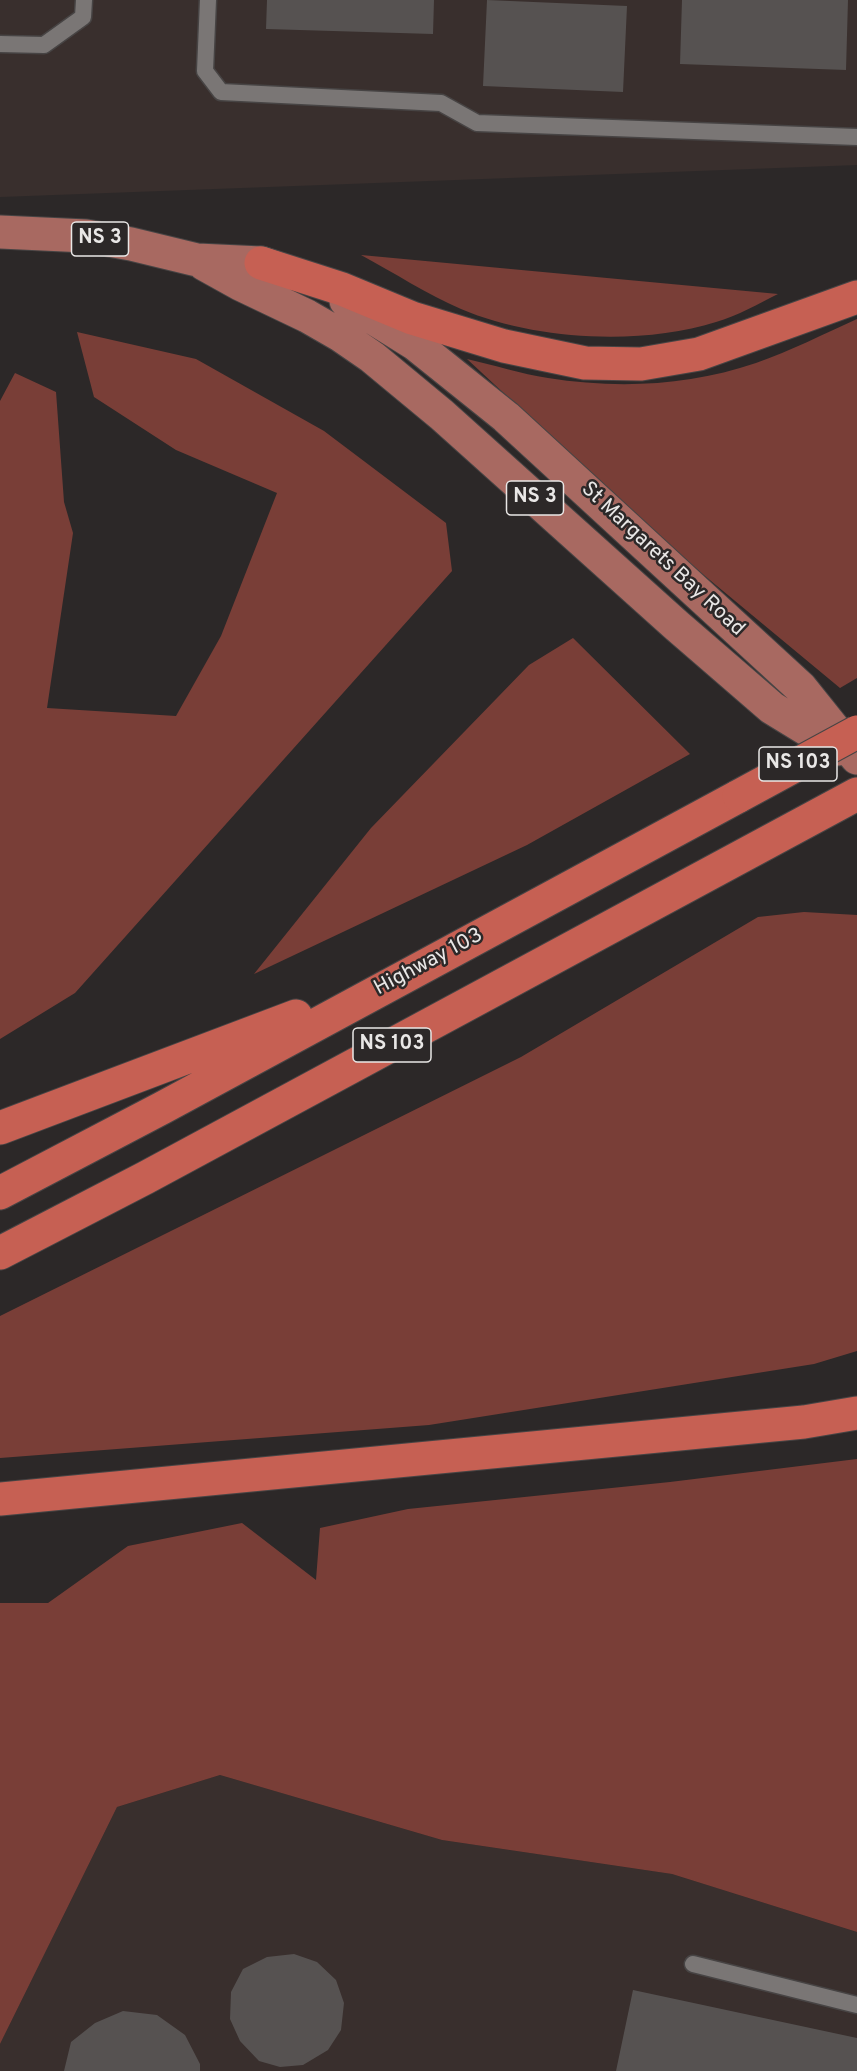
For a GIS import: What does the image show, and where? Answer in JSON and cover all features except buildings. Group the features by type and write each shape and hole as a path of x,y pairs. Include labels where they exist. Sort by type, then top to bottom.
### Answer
{"highway":[{"path":"261,263 342,289 432,324 504,346 585,363 641,364 699,354 857,297"},
{"name":"Highway 103","path":"0,1193 857,732"},
{"name":"NS 103","path":"0,1253 156,1172 857,794"},
{"path":"0,1128 301,1014 482,935"},
{"path":"0,1499 804,1422 857,1413"}],"main road":[{"name":"St Margarets Bay Road","path":"0,232 86,236 197,260 261,263 307,280 380,321 415,344 506,417 801,688 857,759"},
{"name":"St Margarets Bay Road","path":"197,260 240,284 307,316 372,357 442,415 772,708 857,759"}],"lane":[{"path":"0,44 44,45 83,17 84,0"},
{"path":"208,0 205,71 221,92 441,103 477,123 857,137"},
{"path":"693,1964 857,2005"}],"shaded area":[{"path":"0,0 857,0 857,165 0,197"},
{"path":"361,255 778,294 732,316 686,330 621,337 554,333 490,319 461,309"},
{"path":"857,319 857,678 840,688 664,542 467,359 548,378 600,384 679,381 731,371 756,363"},
{"path":"77,332 196,359 324,431 446,523 452,571 75,993 0,1039 0,401 15,373 56,392 64,502 73,533 47,708 176,716 221,636 277,493 176,450 94,397"},
{"path":"573,638 690,754 527,845 254,974 371,828 529,665"},
{"path":"804,912 857,915 857,1351 814,1364 429,1425 0,1458 0,1316 521,1057 758,917"},
{"path":"857,1459 857,1932 672,1874 442,1840 220,1775 117,1807 0,2044 0,1603 48,1603 128,1546 242,1523 316,1580 320,1528 408,1509 670,1482"},
{"path":"220,1775 442,1840 672,1874 857,1932 857,2071 0,2071 0,2044 117,1807"}]}
